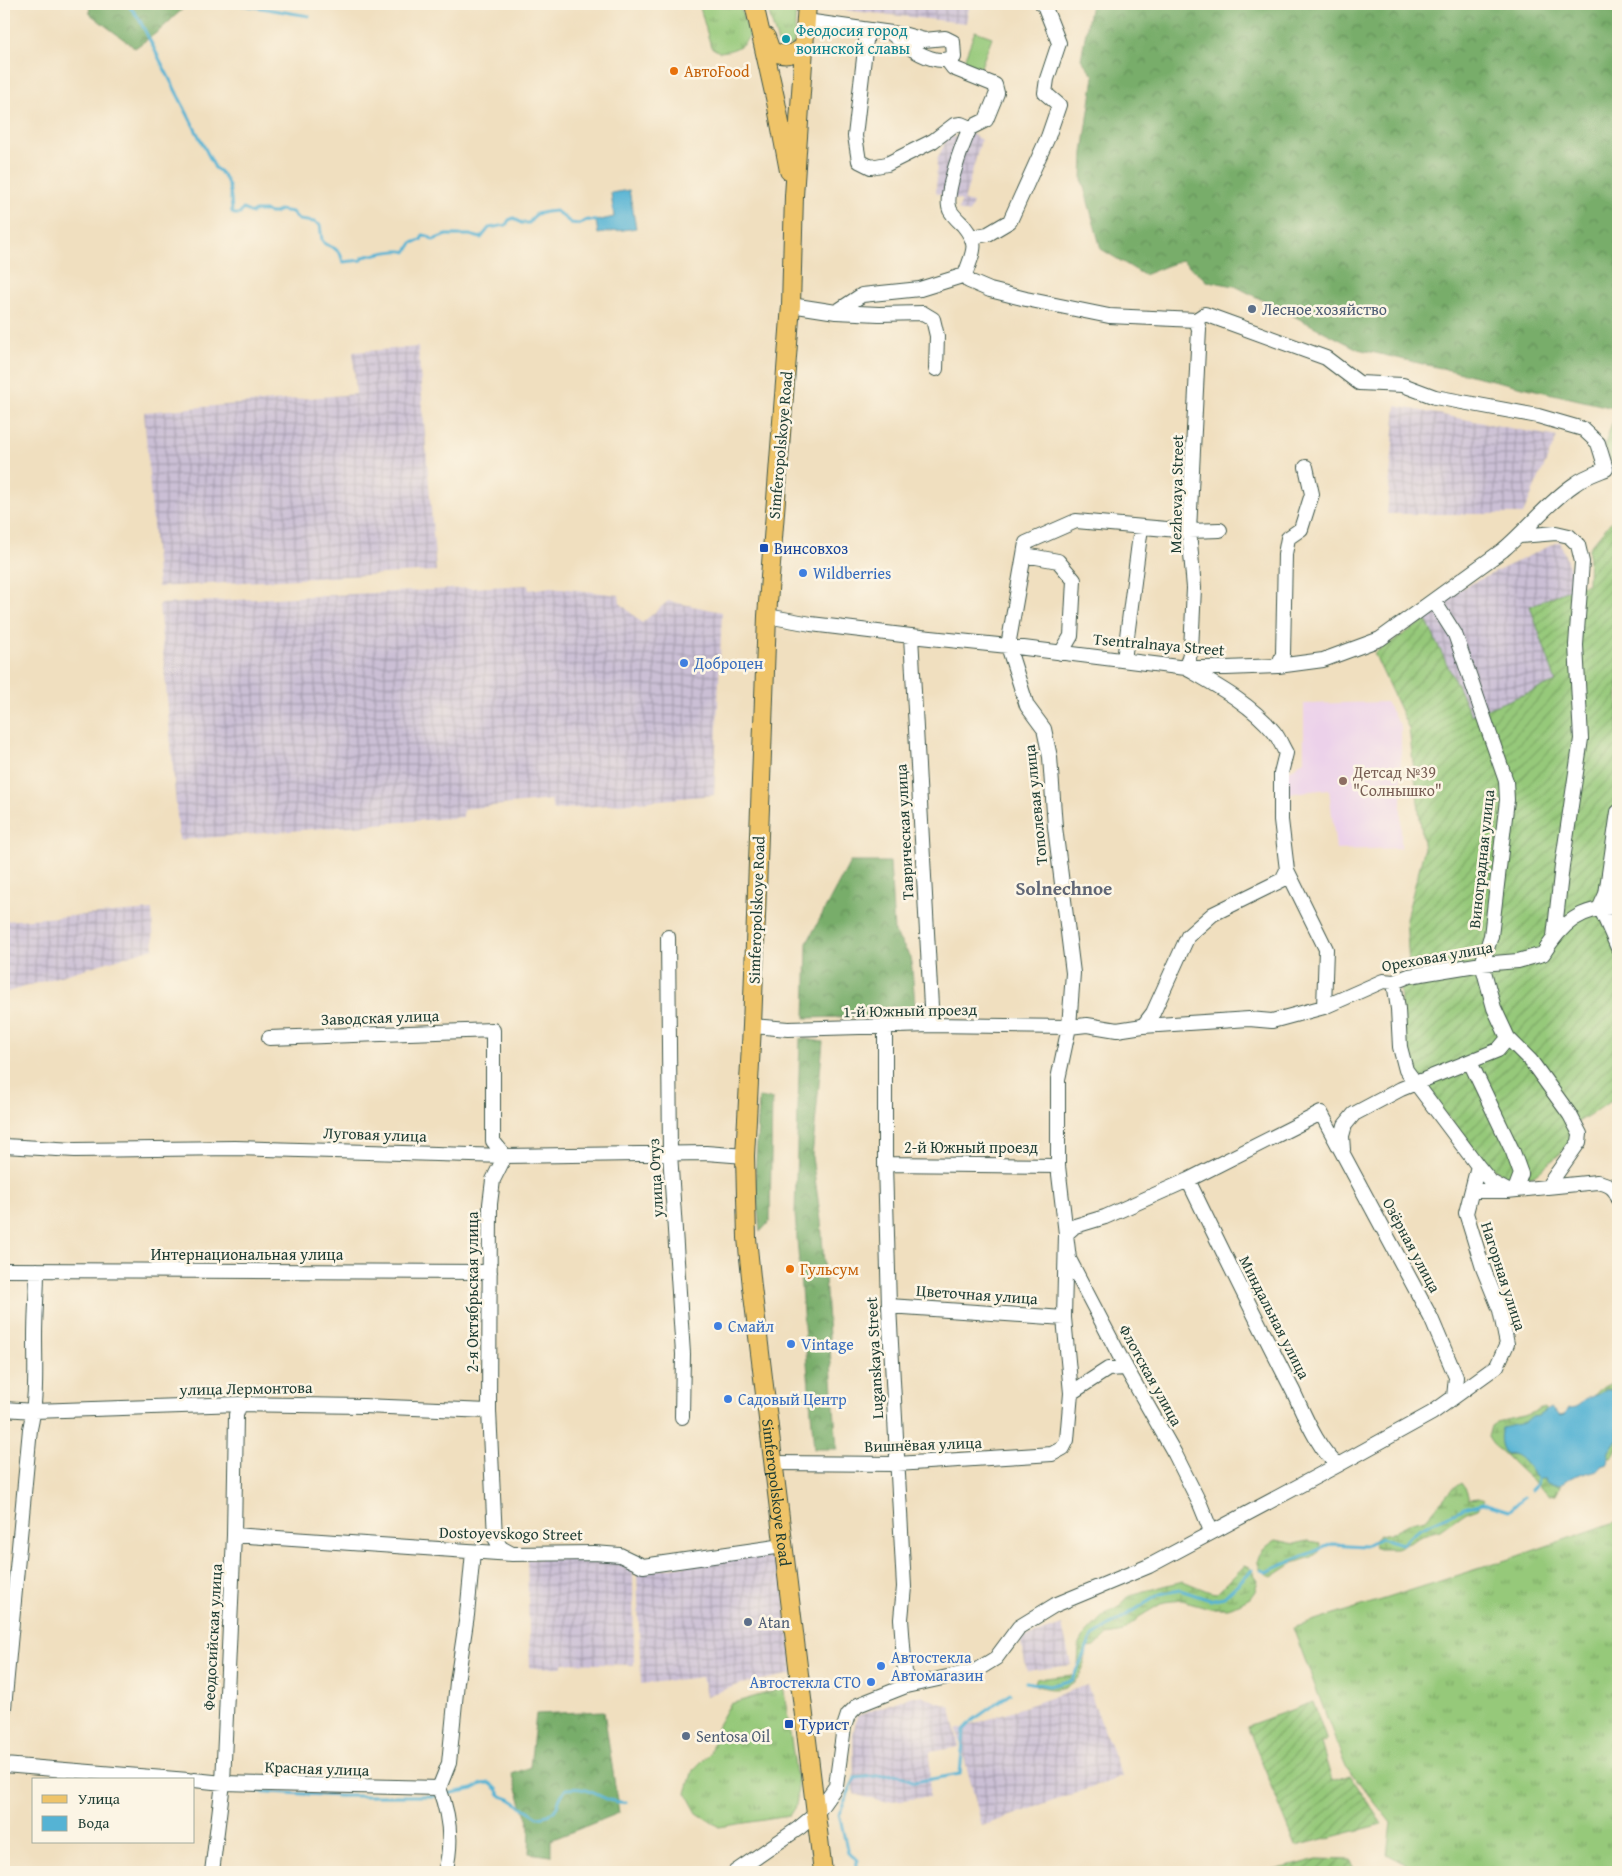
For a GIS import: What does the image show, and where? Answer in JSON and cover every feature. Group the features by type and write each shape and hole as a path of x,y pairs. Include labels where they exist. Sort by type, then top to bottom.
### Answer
{"main road":[{"path":"754,4 762,35 794,196"},
{"name":"Simferopolskoye Road","path":"807,12 794,196 791,305 767,616 752,1026 745,1156 747,1238 823,1872"},
{"path":"762,35 766,36 771,51 780,55 788,56 796,53 804,46"}],"street":[{"path":"972,237 988,234 1010,221 1048,137 1059,105 1045,93 1046,79 1058,43 1042,4"},
{"path":"807,12 862,29 891,33 924,40 945,38 953,42 955,48 954,56 947,60 929,58 891,33"},
{"path":"862,29 867,32 855,136 859,161 871,167 888,164 933,141 954,125 962,124 970,128"},
{"path":"947,60 953,68 995,85 997,93 986,120 970,128 959,152 948,200 950,210 972,237 975,246 966,275 969,281 990,290 1026,300 1109,316 1196,320 1205,314 1326,358 1359,383 1403,385 1435,397 1545,418 1582,429 1598,443 1612,470"},
{"path":"836,312 862,295 920,289 966,275"},
{"path":"791,305 836,312 879,314 923,313 933,319 937,336 936,369"},
{"name":"Mezhevaya Street","path":"1186,668 1192,650 1194,588 1189,531 1199,329 1196,320"},
{"path":"1278,666 1283,654 1285,554 1288,538 1301,529 1312,494 1306,467"},
{"name":"Tsentralnaya Street","path":"767,616 911,636 1186,668 1278,666 1323,660 1380,639 1520,536 1554,500 1576,482 1612,470"},
{"path":"1008,646 1026,543 1076,521 1189,531 1220,530"},
{"path":"1124,660 1141,527"},
{"path":"1520,536 1556,533 1569,536 1578,545 1582,562 1576,645 1581,739 1562,866 1554,936"},
{"path":"1025,555 1058,561 1074,580 1070,636 1061,653"},
{"name":"Виноградная улица","path":"1434,601 1455,634 1474,684 1506,781 1507,800 1491,936 1482,964"},
{"name":"Таврическая улица","path":"911,636 932,1025"},
{"name":"Тополевая улица","path":"1008,646 1027,706 1044,729 1050,757 1055,827 1073,973 1069,1027 1058,1079 1058,1166 1066,1234"},
{"path":"1186,668 1222,689 1252,711 1275,733 1286,753 1281,773 1281,820 1287,870 1326,949 1324,1007"},
{"path":"1618,812 1606,894 1600,907 1618,948"},
{"path":"1143,1026 1153,1013 1188,936 1213,914 1282,880 1287,870"},
{"name":"Ореховая улица","path":"1069,1027 1087,1025 1117,1030 1143,1026 1249,1019 1272,1021 1324,1007 1383,981 1394,982 1409,976 1482,964 1518,961 1543,954 1554,936 1570,920 1600,907 1618,907"},
{"name":"улица Отуз","path":"668,937 670,1153 683,1354 682,1417"},
{"path":"1482,964 1494,1008 1508,1038 1531,1061 1570,1115 1580,1134 1579,1142 1548,1186"},
{"path":"1394,982 1400,1046 1406,1070 1491,1182 1511,1190"},
{"name":"1-й Южный проезд","path":"752,1026 788,1029 885,1028 932,1025 1069,1027"},
{"name":"Luganskaya Street","path":"885,1028 885,1164 889,1306 904,1587 901,1619 906,1686"},
{"name":"Заводская улица","path":"269,1038 492,1030 492,1141 505,1156"},
{"path":"1343,1153 1342,1136 1345,1125 1354,1114 1415,1083 1498,1050 1508,1038"},
{"path":"1470,1062 1513,1152 1521,1174 1511,1190"},
{"name":"Озёрная улица","path":"1188,1180 1321,1113 1431,1318 1456,1377 1454,1398"},
{"name":"Луговая улица","path":"4,1146 75,1150 236,1148 505,1156 706,1153 745,1156"},
{"name":"2-я Октябрьская улица","path":"505,1156 493,1180 491,1196 488,1411 495,1538 501,1548 512,1554"},
{"name":"2-й Южный проезд","path":"885,1164 1058,1166"},
{"name":"Нагорная улица","path":"1454,1398 1497,1366 1507,1344 1500,1310 1483,1268 1466,1213 1478,1166"},
{"path":"1126,1368 1108,1369 1071,1392 1064,1318 1066,1234 1076,1226 1106,1217 1188,1180"},
{"name":"Миндальная улица","path":"1188,1180 1258,1324 1307,1419 1328,1458 1338,1465"},
{"path":"1472,1191 1511,1190 1597,1182 1609,1184 1616,1192 1618,1198"},
{"name":"Флотская улица","path":"1066,1234 1069,1259 1174,1454 1200,1504 1211,1531"},
{"name":"Интернациональная улица","path":"4,1270 490,1272"},
{"path":"4,1708 29,1438 36,1386 37,1270"},
{"name":"Цветочная улица","path":"889,1306 1064,1318"},
{"name":"Вишнёвая улица","path":"774,1463 897,1464 1052,1454 1063,1448 1066,1440 1071,1392"},
{"path":"736,1872 799,1828 817,1813 836,1786 844,1727 848,1715 858,1704 906,1686 975,1671 996,1658 1019,1627 1055,1605 1148,1566 1338,1465 1432,1413 1454,1398"},
{"name":"улица Лермонтова","path":"4,1409 34,1411 240,1404 488,1411"},
{"name":"Феодосийская улица","path":"212,1872 223,1782 234,1534 236,1415 240,1404"},
{"name":"Dostoyevskogo Street","path":"234,1534 474,1552 620,1555 643,1566 783,1546"},
{"path":"445,1872 451,1834 447,1808 439,1788 448,1764 474,1552"},
{"path":"4,1765 163,1778"},
{"name":"Красная улица","path":"195,1780 439,1788"}],"shaded area":[{"path":"826,4 970,4 966,23 825,8"},
{"path":"970,133 981,140 964,201 973,203 969,213 958,210 962,201 936,193 937,160 948,136 960,138"},
{"path":"418,347 436,571 158,587 144,412 356,394 353,352"},
{"path":"1396,406 1557,437 1523,514 1387,514"},
{"path":"1560,541 1576,587 1530,607 1556,682 1471,715 1426,620 1458,590"},
{"path":"528,585 529,590 551,587 619,595 620,603 642,623 668,601 722,612 714,795 553,810 551,800 463,809 463,817 179,840 159,604"},
{"name":"Детсад №39 \"Солнышко\"","path":"1386,702 1401,727 1401,848 1336,850 1329,789 1285,794 1284,775 1304,760 1304,704"},
{"path":"152,910 154,948 4,993 4,921"},
{"path":"780,1551 793,1674 741,1684 706,1696 702,1677 641,1684 637,1573"},
{"path":"527,1559 621,1559 633,1571 634,1665 564,1663 561,1667 530,1668"},
{"path":"1062,1625 1071,1665 1027,1671 1020,1639"},
{"path":"1087,1685 1122,1777 982,1826 957,1730"},
{"path":"912,1696 921,1696 951,1707 959,1747 930,1752 929,1797 882,1802 854,1794 853,1734 857,1716"}],"green space":[{"path":"89,4 188,4 159,31 135,48 90,14"},
{"path":"699,4 739,4 750,35 737,48 719,52 711,47"},
{"path":"766,4 796,4 794,46 779,46"},
{"path":"1091,4 1618,4 1618,409 1358,349 1235,286 1207,281 1182,260 1144,275 1101,249 1082,180 1083,153 1094,76 1081,59"},
{"path":"975,31 992,37 979,72 962,66"},
{"path":"1612,423 1618,425 1618,488 1605,444"},
{"path":"1618,513 1618,1097 1570,1127 1576,1141 1534,1175 1513,1181 1484,1162 1415,1077 1404,1049 1400,990 1410,982 1406,918 1424,851 1409,729 1374,653 1426,620 1471,715 1556,682 1530,606 1588,584 1589,548"},
{"path":"850,862 890,862 894,931 911,958 916,1015 805,1018 807,943"},
{"path":"800,1038 823,1042 812,1157 821,1221 837,1449 814,1449 795,1214"},
{"path":"759,1097 772,1099 770,1221 760,1232 755,1180"},
{"path":"1618,1378 1618,1388 1595,1399 1594,1395 1597,1391"},
{"path":"1544,1408 1547,1412 1504,1449 1508,1455 1517,1453 1560,1486 1556,1494 1549,1495 1494,1445 1488,1437 1491,1426 1497,1422 1523,1416"},
{"path":"1618,1433 1618,1449 1611,1457 1607,1457 1607,1448"},
{"path":"1461,1483 1469,1499 1479,1498 1484,1500 1478,1508 1464,1513 1440,1530 1422,1535 1412,1542 1396,1548 1375,1548 1373,1541 1380,1535 1390,1533 1412,1522 1426,1519 1451,1490"},
{"path":"1618,1521 1618,1872 1421,1872 1387,1854 1391,1823 1345,1765 1293,1628 1509,1559"},
{"path":"1276,1540 1295,1544 1307,1541 1321,1543 1320,1551 1312,1557 1293,1563 1272,1577 1260,1568 1258,1558 1264,1549"},
{"path":"1244,1566 1250,1568 1258,1580 1255,1591 1250,1598 1227,1608 1210,1608 1182,1600 1164,1602 1139,1617 1123,1632 1107,1635 1095,1647 1086,1648 1083,1669 1073,1683 1055,1689 1035,1685 1036,1679 1072,1675 1078,1669 1079,1644 1083,1637 1105,1614 1119,1607 1130,1595 1183,1581 1217,1593"},
{"path":"781,1689 784,1691 798,1788 796,1805 789,1816 719,1827 697,1813 686,1793 693,1770 710,1753 718,1725 730,1704"},
{"path":"1313,1702 1327,1740 1321,1743 1332,1781 1350,1775 1382,1824 1296,1846 1247,1726"},
{"path":"604,1711 619,1813 551,1840 551,1856 529,1853 530,1828 512,1774 530,1767 536,1714"},
{"path":"1317,1859 1351,1860 1356,1872 1271,1871"}],"water":[{"path":"629,190 636,228 598,234 596,221 614,217 611,193"},
{"path":"1618,1385 1618,1438 1609,1451 1607,1463 1601,1465 1598,1470 1574,1477 1557,1485 1547,1483 1545,1479 1538,1479 1521,1458 1516,1455 1506,1454 1502,1448 1502,1428 1524,1423 1531,1417 1538,1416 1550,1408 1560,1416 1565,1415 1569,1408 1577,1406 1604,1390 1612,1390"}],"waterway":[{"path":"130,4 129,6 138,17 215,168 224,176 227,182 232,212 234,214 240,214 243,209 252,213 255,211 276,213 279,210 292,212 299,220 314,222 320,225 322,240 340,253 343,262 362,260 363,257 386,252 406,252 412,243 421,240 423,235 433,240 446,235 470,235 481,238 489,228 506,225 509,220 514,218 521,223 529,223 536,214 546,212 556,211 571,223 579,224 587,220 596,221"},
{"path":"237,4 309,16"},
{"path":"1531,1490 1537,1484 1538,1479"},
{"path":"1261,1570 1266,1572 1332,1544 1365,1546 1381,1538 1402,1544 1420,1528 1464,1508 1483,1503 1509,1511 1524,1497"},
{"path":"1026,1682 1049,1686 1072,1680 1092,1637 1160,1594 1180,1590 1210,1600 1224,1597 1252,1570"},
{"path":"854,1872 858,1860 848,1853 839,1814 855,1778 898,1774 914,1782 960,1774 964,1730 973,1720 1010,1694"},
{"path":"447,1794 473,1789 482,1784 490,1783 501,1796 510,1799 538,1817 546,1816 554,1811 566,1789 576,1788 617,1802 626,1802"},
{"path":"237,1790 339,1796 436,1796"}],"place":[{"name":"Феодосия город воинской славы","path":"786,39"},
{"name":"АвтоFood","path":"674,71"},
{"name":"Лесное хозяйство","path":"1252,309"},
{"name":"Винсовхоз","path":"764,548"},
{"name":"Wildberries","path":"803,573"},
{"name":"Доброцен","path":"684,663"},
{"name":"Детсад №39 \"Солнышко\"","path":"1343,781"},
{"name":"Гульсум","path":"790,1269"},
{"name":"Смайл","path":"718,1326"},
{"name":"Vintage","path":"791,1344"},
{"name":"Садовый Центр","path":"728,1399"},
{"name":"Atan","path":"748,1622"},
{"name":"Автостекла Автомагазин","path":"881,1666"},
{"name":"Автостекла СТО","path":"871,1682"},
{"name":"Турист","path":"789,1724"},
{"name":"Sentosa Oil","path":"686,1736"}],"district":[{"name":"Solnechnoe","path":"1064,888"}]}
